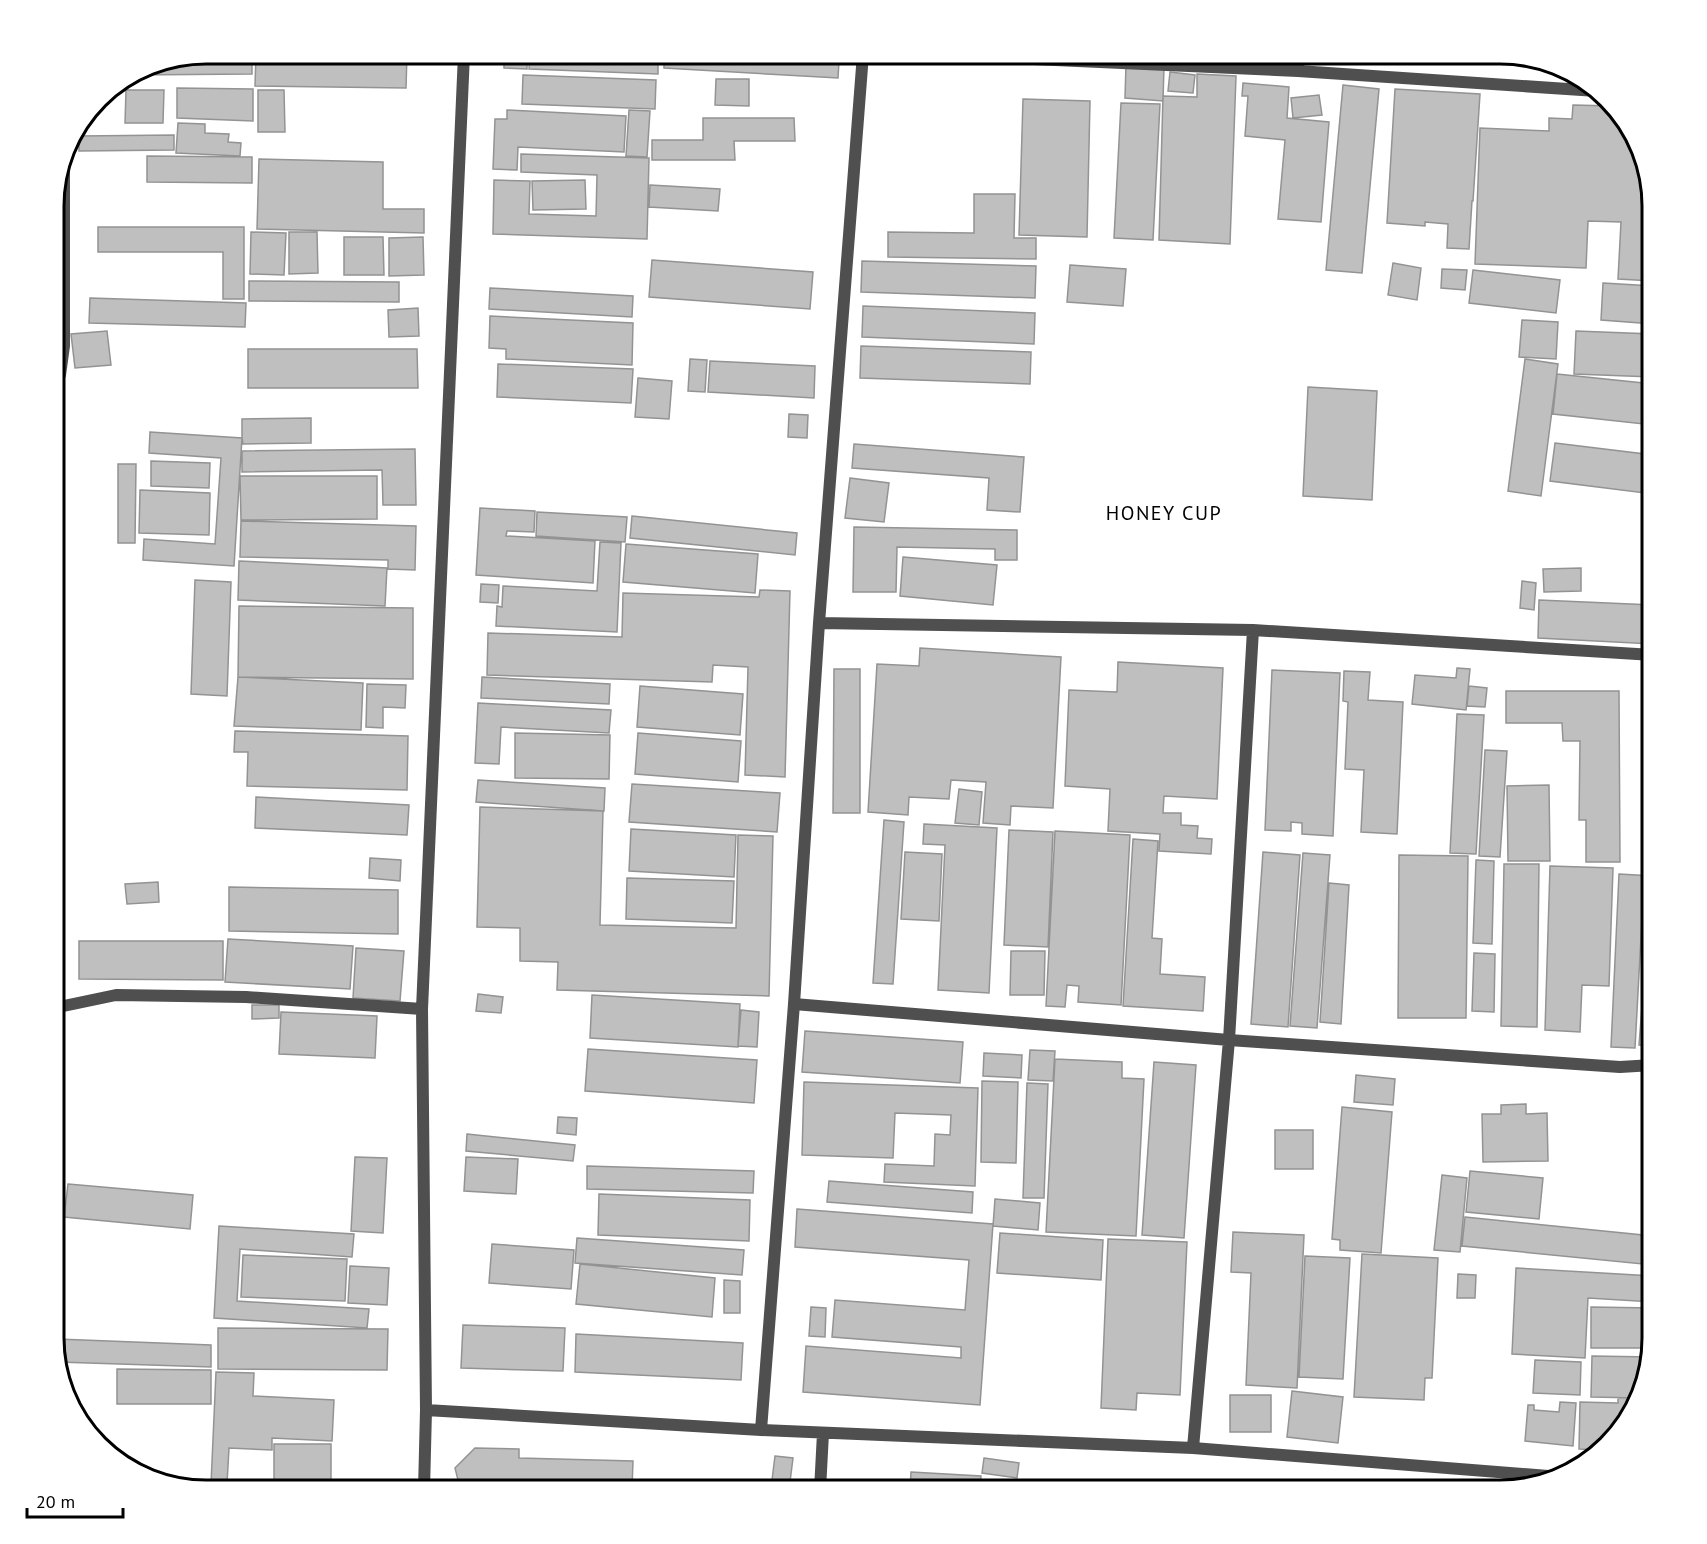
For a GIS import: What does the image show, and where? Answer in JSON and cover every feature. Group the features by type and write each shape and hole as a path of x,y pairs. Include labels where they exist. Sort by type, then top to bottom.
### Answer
{"street":[{"path":"424,1480 426,1410 422,1009 464,64"},
{"path":"761,1430 862,64"},
{"path":"1144,64 1298,71 1582,90"},
{"path":"1298,64 1298,71"},
{"path":"819,623 1253,630 1642,655"},
{"path":"1193,1448 1229,1040 1253,630"},
{"path":"65,1006 116,995 246,997 422,1009"},
{"path":"794,1004 1229,1040 1620,1067 1642,1066"},
{"path":"426,1410 761,1430 1193,1448 1536,1475"},
{"path":"821,1480 823,1433"}],"building":[{"path":"206,64 252,64 252,74 152,75 178,67"},
{"path":"256,64 407,64 406,88 255,86"},
{"path":"504,64 527,64 527,69 504,68"},
{"path":"529,64 658,64 658,74 529,69"},
{"path":"664,64 839,64 838,78 664,68"},
{"path":"1126,64 1164,66 1163,101 1125,98"},
{"path":"1170,72 1195,75 1193,93 1168,91"},
{"path":"1197,74 1236,76 1230,244 1159,240 1163,96 1197,97"},
{"path":"523,75 656,80 655,109 522,104"},
{"path":"716,79 749,79 749,106 715,105"},
{"path":"1243,83 1289,87 1287,118 1329,122 1321,222 1278,219 1285,140 1245,136 1248,96 1242,96"},
{"path":"1343,85 1379,89 1362,273 1326,270"},
{"path":"177,88 253,89 253,121 177,118"},
{"path":"1395,89 1480,94 1469,249 1447,248 1448,224 1425,222 1425,226 1387,223"},
{"path":"126,90 164,90 163,123 125,123"},
{"path":"258,90 284,90 285,132 258,132"},
{"path":"1319,95 1322,115 1293,118 1291,98"},
{"path":"1023,99 1090,101 1087,237 1019,235"},
{"path":"1121,103 1160,104 1153,240 1114,238"},
{"path":"1573,105 1601,106 1619,127 1628,143 1638,169 1642,197 1642,280 1618,279 1621,222 1588,221 1586,268 1475,264 1480,128 1549,131 1549,118 1572,119"},
{"path":"507,110 626,116 624,152 518,147 517,170 493,169 495,119 507,119"},
{"path":"629,110 650,111 647,157 626,156"},
{"path":"703,118 794,118 795,141 734,141 735,160 652,160 652,140 703,140"},
{"path":"178,123 205,124 205,133 229,134 228,142 241,143 240,156 176,153"},
{"path":"174,135 174,150 79,151 83,136"},
{"path":"521,154 649,158 647,239 493,234 494,180 530,181 529,214 596,216 597,175 521,172"},
{"path":"147,156 252,157 252,183 147,182"},
{"path":"259,159 383,162 383,209 424,209 424,233 257,229"},
{"path":"585,180 586,209 533,210 532,181"},
{"path":"650,185 720,189 718,211 649,207"},
{"path":"974,194 1015,194 1014,238 1036,238 1036,259 888,257 888,232 974,233"},
{"path":"98,227 244,227 244,299 223,299 223,252 98,252"},
{"path":"251,232 286,233 284,275 250,274"},
{"path":"289,232 317,232 318,273 289,274"},
{"path":"344,237 383,237 384,275 344,275"},
{"path":"423,237 424,275 389,276 389,238"},
{"path":"652,260 813,272 810,309 649,297"},
{"path":"862,261 1036,266 1035,298 861,292"},
{"path":"1393,263 1421,268 1417,300 1388,295"},
{"path":"1070,265 1126,269 1123,306 1067,302"},
{"path":"1442,269 1467,270 1465,290 1441,288"},
{"path":"1473,270 1560,280 1556,313 1469,303"},
{"path":"249,281 399,282 399,302 249,301"},
{"path":"1603,283 1642,285 1642,323 1601,320"},
{"path":"490,288 633,296 632,317 489,309"},
{"path":"90,298 246,303 245,327 89,323"},
{"path":"863,306 1035,313 1034,344 862,337"},
{"path":"418,308 419,336 389,337 388,310"},
{"path":"490,316 633,323 632,365 506,359 506,349 489,348"},
{"path":"1522,320 1558,322 1556,359 1519,357"},
{"path":"107,331 111,365 75,368 71,334"},
{"path":"1576,331 1642,334 1642,377 1574,374"},
{"path":"861,346 1031,352 1030,384 860,378"},
{"path":"248,349 417,349 418,388 248,388"},
{"path":"690,359 707,360 705,392 688,391"},
{"path":"1525,359 1558,364 1541,496 1508,491"},
{"path":"710,361 815,366 814,398 708,392"},
{"path":"498,364 633,369 631,403 497,397"},
{"path":"1557,374 1642,383 1642,424 1553,414"},
{"path":"638,378 672,381 669,419 635,417"},
{"path":"1308,387 1377,391 1372,500 1303,496"},
{"path":"789,414 808,415 807,438 788,437"},
{"path":"311,418 311,443 243,444 242,419"},
{"path":"150,432 242,438 234,566 143,560 144,539 215,544 221,458 149,453"},
{"path":"1555,443 1642,454 1642,493 1550,481"},
{"path":"854,444 1024,457 1020,512 987,510 989,478 852,468"},
{"path":"415,449 416,505 383,505 382,470 242,472 242,451"},
{"path":"151,461 210,463 209,488 151,486"},
{"path":"118,464 136,464 135,543 118,543"},
{"path":"240,476 377,476 377,519 241,520"},
{"path":"850,478 889,483 884,522 845,518"},
{"path":"140,490 210,493 209,535 139,533"},
{"path":"480,508 535,511 534,532 507,531 506,536 595,541 593,583 476,575"},
{"path":"537,512 627,517 625,542 536,536"},
{"path":"632,516 797,533 795,555 630,538"},
{"path":"241,521 416,526 415,570 388,569 388,560 240,557"},
{"path":"854,527 1017,530 1017,560 995,560 995,549 897,547 896,592 853,592"},
{"path":"600,542 621,543 617,632 496,626 497,606 502,607 503,586 597,591"},
{"path":"626,544 758,554 755,593 623,582"},
{"path":"903,557 997,565 993,605 900,596"},
{"path":"239,561 387,568 385,606 238,600"},
{"path":"1581,568 1581,591 1544,592 1543,569"},
{"path":"195,580 231,582 227,696 191,694"},
{"path":"1522,581 1536,583 1534,610 1520,608"},
{"path":"481,584 499,585 498,603 480,602"},
{"path":"760,590 790,591 785,777 745,775 748,667 713,665 712,682 487,675 488,633 622,637 623,593 759,597"},
{"path":"1539,600 1642,605 1642,643 1538,638"},
{"path":"239,606 413,608 413,679 238,677"},
{"path":"920,648 1061,657 1053,808 1011,806 1010,825 983,823 986,782 951,780 949,799 909,797 908,815 868,812 877,664 919,666"},
{"path":"1118,662 1223,668 1217,799 1164,796 1163,813 1181,813 1181,825 1198,826 1197,838 1212,839 1211,854 1159,851 1160,834 1108,831 1110,789 1065,786 1069,690 1117,692"},
{"path":"1457,668 1470,669 1466,710 1412,704 1415,675 1456,678"},
{"path":"834,669 860,669 860,813 833,813"},
{"path":"1272,670 1340,673 1333,836 1302,834 1302,823 1291,822 1291,831 1265,830"},
{"path":"1344,671 1370,672 1368,700 1403,702 1397,834 1361,832 1364,770 1345,769 1348,702 1343,701"},
{"path":"238,677 363,683 361,730 234,726"},
{"path":"482,677 610,684 609,704 481,698"},
{"path":"367,684 406,685 405,708 383,707 383,728 366,727"},
{"path":"640,686 743,694 740,735 637,727"},
{"path":"1469,686 1487,688 1485,707 1467,706"},
{"path":"1506,691 1619,691 1620,862 1586,862 1586,820 1579,820 1580,741 1563,741 1562,723 1506,723"},
{"path":"478,703 611,710 609,733 501,727 499,764 475,763"},
{"path":"1457,714 1484,715 1476,854 1450,853"},
{"path":"235,731 408,736 407,790 247,786 248,752 234,752"},
{"path":"515,733 610,735 609,779 515,778"},
{"path":"638,733 741,741 738,782 635,774"},
{"path":"1485,750 1507,751 1500,857 1479,856"},
{"path":"478,780 605,788 604,811 476,802"},
{"path":"632,784 780,793 777,832 629,822"},
{"path":"1549,785 1550,861 1508,861 1507,786"},
{"path":"959,789 982,792 979,825 955,823"},
{"path":"256,797 409,805 407,835 255,828"},
{"path":"480,807 603,811 600,925 736,928 738,835 773,836 769,996 557,990 558,962 520,961 520,928 477,927"},
{"path":"884,820 904,822 893,984 873,983"},
{"path":"924,824 997,828 989,993 938,990 945,845 923,844"},
{"path":"631,829 736,835 734,877 629,871"},
{"path":"1009,830 1053,832 1048,947 1004,945"},
{"path":"1055,831 1130,835 1121,1005 1078,1002 1079,986 1067,985 1065,1007 1046,1006"},
{"path":"1133,839 1158,841 1152,938 1162,939 1160,974 1205,977 1203,1011 1123,1006"},
{"path":"905,852 942,854 939,921 901,919"},
{"path":"1263,852 1300,855 1288,1027 1251,1024"},
{"path":"1303,853 1330,855 1317,1028 1290,1026"},
{"path":"1399,855 1468,856 1466,1018 1398,1018"},
{"path":"370,858 401,860 400,881 369,878"},
{"path":"1476,860 1494,861 1492,944 1473,943"},
{"path":"1504,864 1539,864 1537,1027 1501,1026"},
{"path":"1550,866 1613,868 1609,986 1582,985 1580,1032 1545,1030"},
{"path":"1619,874 1642,875 1635,1048 1611,1047"},
{"path":"627,878 734,881 732,923 626,919"},
{"path":"158,882 159,902 127,904 125,884"},
{"path":"1329,883 1349,885 1341,1024 1320,1022"},
{"path":"229,887 398,890 398,934 229,931"},
{"path":"228,939 353,946 350,989 225,982"},
{"path":"79,941 223,941 223,980 79,979"},
{"path":"356,948 404,951 400,1001 353,998"},
{"path":"1011,951 1045,951 1044,995 1010,995"},
{"path":"1474,953 1495,954 1494,1012 1472,1011"},
{"path":"478,994 503,997 501,1013 476,1011"},
{"path":"592,995 740,1004 738,1047 590,1038"},
{"path":"252,1005 279,1005 279,1018 252,1019"},
{"path":"1642,1006 1642,1045 1639,1045"},
{"path":"741,1010 759,1012 757,1047 738,1046"},
{"path":"281,1012 377,1016 375,1058 279,1054"},
{"path":"805,1031 963,1042 960,1083 802,1072"},
{"path":"588,1049 757,1060 754,1103 585,1091"},
{"path":"1030,1050 1055,1051 1053,1081 1028,1080"},
{"path":"984,1053 1022,1055 1021,1078 983,1076"},
{"path":"1055,1059 1122,1062 1122,1078 1144,1079 1136,1236 1046,1232"},
{"path":"1154,1062 1196,1065 1184,1238 1142,1235"},
{"path":"1356,1075 1395,1079 1393,1105 1354,1102"},
{"path":"982,1081 1018,1082 1016,1163 981,1162"},
{"path":"804,1082 978,1088 975,1186 884,1182 885,1164 934,1166 935,1134 950,1135 951,1115 895,1113 893,1158 802,1155"},
{"path":"1027,1083 1048,1084 1044,1198 1023,1198"},
{"path":"1526,1104 1526,1114 1547,1113 1548,1161 1483,1162 1482,1114 1501,1114 1501,1105"},
{"path":"1342,1107 1392,1112 1381,1253 1340,1250 1340,1240 1332,1239"},
{"path":"558,1117 577,1118 576,1135 557,1133"},
{"path":"1275,1130 1313,1130 1313,1169 1275,1169"},
{"path":"467,1134 575,1145 573,1161 466,1151"},
{"path":"355,1157 387,1158 383,1233 351,1231"},
{"path":"466,1157 518,1159 516,1194 464,1191"},
{"path":"587,1166 754,1171 753,1193 587,1189"},
{"path":"1470,1171 1543,1178 1539,1219 1466,1212"},
{"path":"1442,1175 1467,1178 1460,1252 1434,1250"},
{"path":"829,1181 973,1192 972,1213 827,1202"},
{"path":"68,1184 193,1195 190,1229 65,1217"},
{"path":"599,1194 750,1200 749,1241 598,1235"},
{"path":"995,1199 1040,1203 1038,1230 993,1226"},
{"path":"797,1209 993,1224 980,1405 803,1392 806,1346 961,1358 961,1347 832,1337 835,1300 965,1310 969,1260 795,1247"},
{"path":"1465,1217 1642,1235 1642,1264 1462,1246"},
{"path":"219,1226 354,1234 352,1257 240,1249 237,1301 369,1309 367,1328 214,1318"},
{"path":"1233,1232 1304,1235 1297,1388 1246,1385 1251,1273 1231,1272"},
{"path":"1000,1233 1103,1240 1101,1280 997,1273"},
{"path":"577,1238 744,1250 742,1275 575,1263"},
{"path":"1108,1239 1187,1242 1180,1395 1137,1393 1136,1410 1101,1408"},
{"path":"492,1244 574,1250 571,1289 489,1283"},
{"path":"1362,1254 1438,1258 1432,1378 1425,1378 1424,1400 1354,1397"},
{"path":"243,1255 347,1259 345,1301 241,1297"},
{"path":"1305,1256 1350,1258 1343,1379 1299,1377"},
{"path":"580,1264 715,1278 712,1317 576,1304"},
{"path":"350,1266 389,1268 387,1305 348,1303"},
{"path":"1516,1268 1642,1275 1642,1301 1588,1298 1585,1358 1512,1354"},
{"path":"1458,1274 1476,1275 1475,1298 1457,1298"},
{"path":"724,1280 740,1281 740,1313 724,1313"},
{"path":"811,1307 826,1308 825,1337 809,1336"},
{"path":"1591,1307 1642,1308 1641,1348 1591,1348"},
{"path":"463,1325 565,1328 563,1371 461,1368"},
{"path":"218,1328 388,1329 387,1370 218,1369"},
{"path":"576,1334 743,1343 741,1380 575,1372"},
{"path":"65,1339 211,1345 211,1367 67,1362"},
{"path":"1592,1356 1641,1357 1629,1398 1591,1397"},
{"path":"1535,1360 1581,1362 1580,1395 1533,1393"},
{"path":"117,1369 211,1370 211,1404 117,1404"},
{"path":"216,1372 254,1373 253,1396 334,1400 332,1441 272,1438 272,1450 229,1448 227,1480 211,1480"},
{"path":"1292,1391 1343,1397 1338,1443 1287,1437"},
{"path":"1230,1395 1271,1395 1271,1432 1230,1432"},
{"path":"1618,1398 1629,1399 1619,1417 1601,1438 1588,1449 1579,1449 1580,1402 1618,1403"},
{"path":"1560,1402 1576,1403 1573,1446 1525,1441 1528,1405 1534,1405 1534,1410 1559,1412"},
{"path":"274,1444 331,1444 331,1480 274,1480"},
{"path":"475,1448 519,1449 519,1458 633,1461 632,1480 458,1480 455,1468"},
{"path":"775,1456 793,1458 790,1480 772,1480"},
{"path":"984,1458 1019,1463 1017,1478 982,1473"},
{"path":"911,1472 981,1476 981,1480 911,1480"}],"district":[{"name":"HONEY CUP","path":"1164,513"}]}
